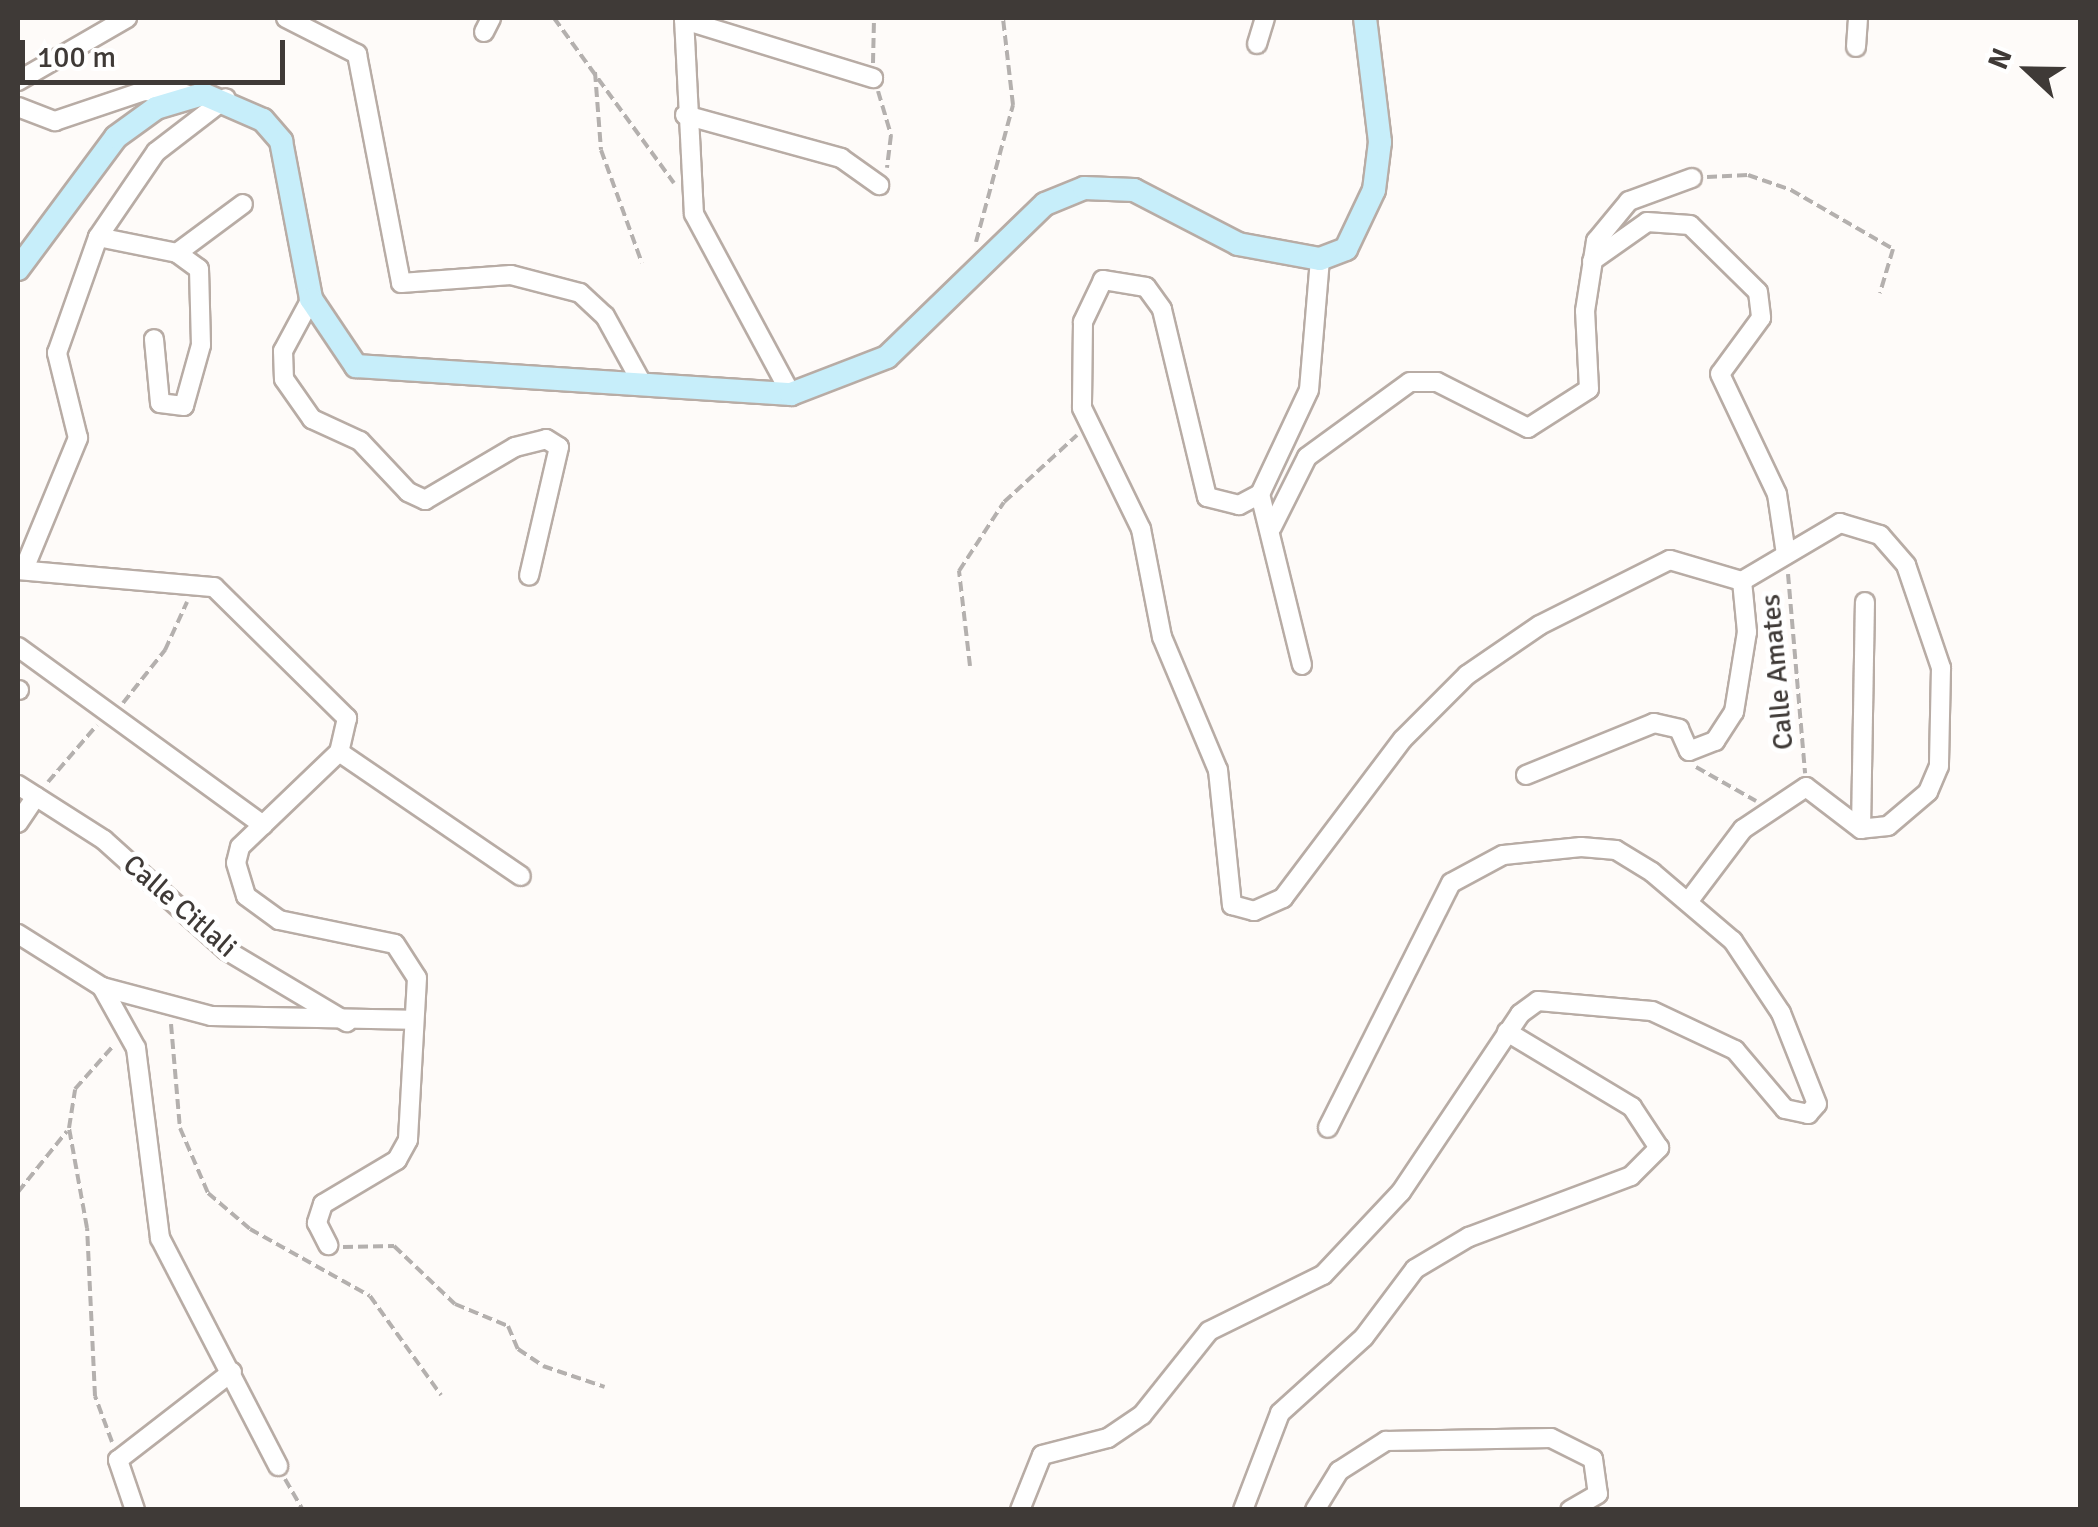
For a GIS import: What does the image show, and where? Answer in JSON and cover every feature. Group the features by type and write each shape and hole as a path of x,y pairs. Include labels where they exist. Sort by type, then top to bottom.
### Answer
{"main road":[{"path":"18,270 116,138 205,95 281,141 311,299 356,366 791,394 887,357 1045,204 1084,188 1134,190 1238,244 1320,258 1346,249 1374,190 1380,142 1365,18"}],"street":[{"path":"18,82 127,18"},
{"path":"286,18 357,54 381,160 392,274 419,287 511,276 580,293 606,316 644,386"},
{"path":"1257,44 1264,18"},
{"path":"1856,47 1858,18"},
{"path":"791,394 694,214 697,164 685,115 684,19 873,78"},
{"path":"18,107 55,122 144,91 205,95"},
{"path":"205,95 156,152 98,237 56,353 78,438 21,570 197,580 230,598 336,702 347,718 339,752 264,825 236,863 246,896 280,920 395,944 417,978 411,1020 408,1140 397,1160 323,1204 316,1223 328,1245"},
{"path":"685,115 841,158 879,185"},
{"path":"1272,527 1307,457 1410,382 1437,382 1528,428 1589,389 1592,262 1612,214 1692,178"},
{"path":"177,254 244,204"},
{"path":"1592,262 1647,222 1690,225 1758,292 1755,332 1720,361 1720,374 1777,494 1786,554"},
{"path":"98,237 177,254 204,282 184,406 160,402 154,339"},
{"path":"1320,258 1308,390 1260,494 1240,506 1207,497 1188,450 1162,310 1146,288 1120,278 1090,293 1082,322 1088,425 1141,530 1162,637 1218,770 1232,905 1254,911 1283,898 1403,739 1467,675 1540,625 1670,560 1742,581 1840,524 1880,535 1906,565 1941,668 1939,766 1928,792 1888,826 1861,828 1806,788 1769,807 1691,898"},
{"path":"311,299 283,351 284,378 312,419 360,442 408,492 426,500 515,446 546,440 559,447 530,576"},
{"path":"1260,494 1272,527 1302,665"},
{"path":"1526,774 1654,723 1679,729 1689,752 1715,741 1734,712 1747,632 1742,581"},
{"path":"1861,828 1865,602"},
{"path":"18,647 264,825"},
{"path":"339,752 521,876"},
{"name":"Calle Citlali","path":"18,784 104,840 226,950 347,1022"},
{"path":"18,823 36,796"},
{"path":"1020,1510 1042,1456 1108,1438 1142,1416 1209,1331 1323,1276 1438,1144 1520,1014 1556,999 1652,1011 1736,1050 1785,1109 1808,1114 1817,1104 1813,1078 1782,1013 1691,898 1616,850 1503,855 1472,866 1415,946 1328,1128"},
{"path":"18,934 102,987 169,1004 347,1022 411,1020"},
{"path":"102,987 130,1026 160,1238 278,1466"},
{"path":"1243,1510 1280,1413 1364,1337 1415,1268 1469,1237 1631,1176 1658,1148 1632,1107 1507,1032"},
{"path":"135,1510 118,1460 232,1372"},
{"path":"1315,1510 1339,1471 1386,1442 1551,1438 1593,1460 1598,1494 1570,1510"}],"path":[{"path":"554,18 694,214"},
{"path":"874,18 873,78 893,155 879,185"},
{"path":"969,256 1013,106 1003,18"},
{"path":"595,71 601,150 642,264"},
{"path":"1692,178 1748,175 1877,239 1896,263 1880,293"},
{"path":"970,666 959,570 1004,502 1088,425"},
{"name":"Calle Amates","path":"1786,554 1806,788"},
{"path":"36,796 165,650 197,580"},
{"path":"1689,752 1699,775 1769,807"},
{"path":"169,1004 180,1128 208,1193 250,1229 370,1296 442,1395"},
{"path":"118,1460 95,1396 87,1228 69,1128 75,1090 130,1026"},
{"path":"18,1192 69,1128"},
{"path":"328,1245 394,1246 455,1304 508,1326 518,1348 543,1366 605,1387"},
{"path":"278,1466 304,1510"}]}
